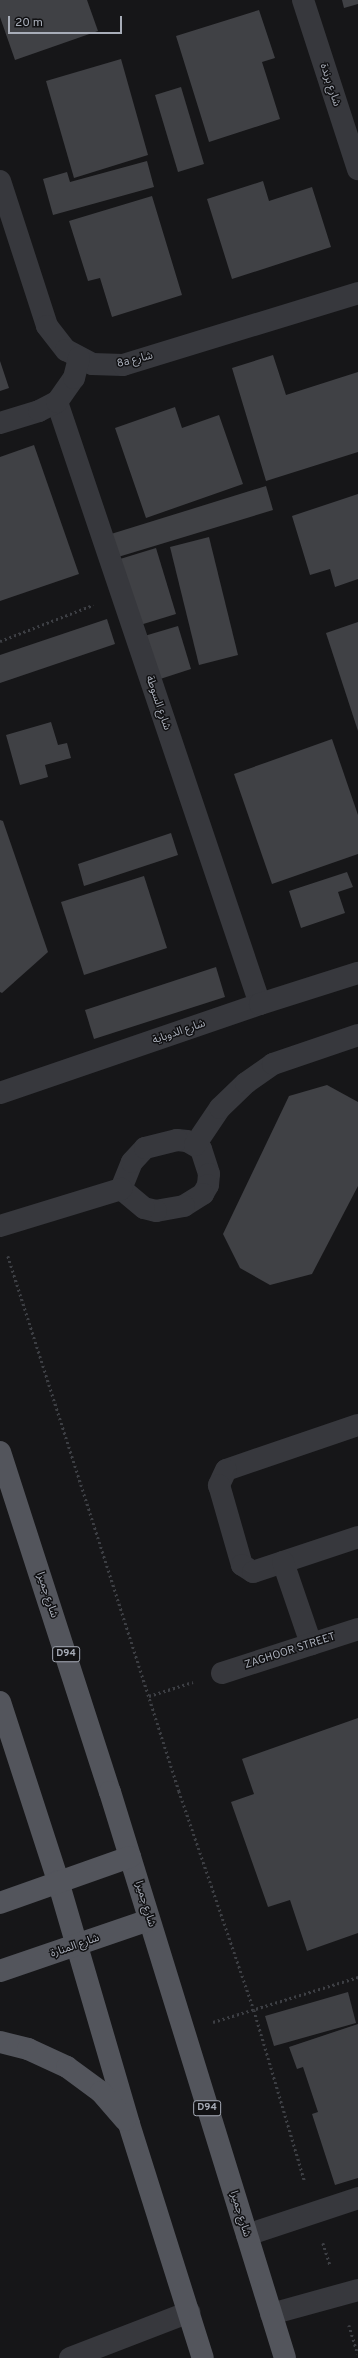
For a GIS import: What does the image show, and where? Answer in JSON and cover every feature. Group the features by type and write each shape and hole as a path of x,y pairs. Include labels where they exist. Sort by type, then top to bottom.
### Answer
{"main road":[{"name":"شارع جميرا","path":"0,1452 130,1857 285,2358"},
{"path":"0,1702 58,1881 129,2124 203,2358"},
{"path":"0,1903 58,1881 130,1857"},
{"name":"شارع المنارة","path":"0,1971 149,1920"},
{"path":"0,2042 28,2049 67,2067 101,2092 129,2124"}],"street":[{"name":"شارع برندة","path":"303,0 358,169"},
{"name":"8a شارع","path":"0,181 48,326 56,339 78,358 92,364 123,365 358,293"},
{"path":"0,423 39,411 57,402 74,378 78,358"},
{"name":"شارع السوطة","path":"57,402 260,1004"},
{"name":"شارع الدوباية","path":"0,1094 260,1004 358,973"},
{"path":"195,1145 220,1108 246,1083 273,1064 358,1035"},
{"path":"177,1140 195,1145 201,1150 209,1174 203,1194 196,1201 169,1211 156,1211 144,1208 121,1189 132,1162 145,1148 177,1140"},
{"path":"0,1226 121,1189"},
{"path":"358,1425 226,1470 219,1485 242,1565 253,1572 358,1537"},
{"path":"283,1562 311,1644"},
{"name":"ZAGHOOR STREET","path":"222,1673 358,1629"},
{"path":"247,2235 358,2198"},
{"path":"271,2314 348,2293"},
{"path":"70,2358 189,2312"}],"path":[{"path":"0,641 121,594"},
{"path":"7,1253 149,1696 254,2010 314,2213 348,2293 358,2354"},
{"path":"149,1696 222,1673"},
{"path":"183,2031 358,1977"}],"building":[{"path":"0,0 87,0 98,31 15,60 0,17"},
{"path":"342,0 358,0 358,4 344,8"},
{"path":"259,10 275,58 262,62 280,119 209,142 176,36"},
{"path":"121,59 148,155 74,178 46,81"},
{"path":"181,87 204,164 178,172 155,95"},
{"path":"147,161 154,187 53,215 43,179 67,172 70,182"},
{"path":"263,181 269,201 312,187 331,247 232,279 207,199"},
{"path":"152,196 182,295 112,317 100,278 88,281 69,221"},
{"path":"273,355 286,395 358,372 358,452 266,481 232,368"},
{"path":"0,361 9,388 0,391"},
{"path":"175,407 182,428 219,415 243,484 146,518 115,428"},
{"path":"34,445 79,574 0,601 0,457"},
{"path":"266,486 273,510 118,557 111,534"},
{"path":"358,494 358,579 335,587 330,569 310,575 292,516"},
{"path":"209,537 238,655 199,665 170,547"},
{"path":"156,548 176,614 140,625 120,559"},
{"path":"107,619 115,644 0,683 0,655"},
{"path":"358,622 358,731 326,633"},
{"path":"178,626 191,669 154,681 141,637"},
{"path":"51,722 58,745 67,743 71,758 45,765 48,777 20,785 6,735"},
{"path":"332,739 358,815 358,854 272,884 234,774"},
{"path":"0,820 3,821 48,952 2,993 0,992"},
{"path":"171,833 178,855 84,886 78,864"},
{"path":"347,872 353,887 338,892 345,913 301,928 289,891"},
{"path":"144,876 167,948 84,975 61,902"},
{"path":"216,967 225,997 94,1039 85,1010"},
{"path":"327,1085 358,1102 358,1186 312,1274 270,1285 240,1268 223,1234 289,1096"},
{"path":"358,1718 358,1933 307,1951 290,1900 268,1907 231,1802 254,1794 242,1759"},
{"path":"348,1992 356,2023 274,2046 265,2016"},
{"path":"358,2024 358,2178 335,2185 312,2114 318,2112 303,2067 297,2069 289,2047"}]}
